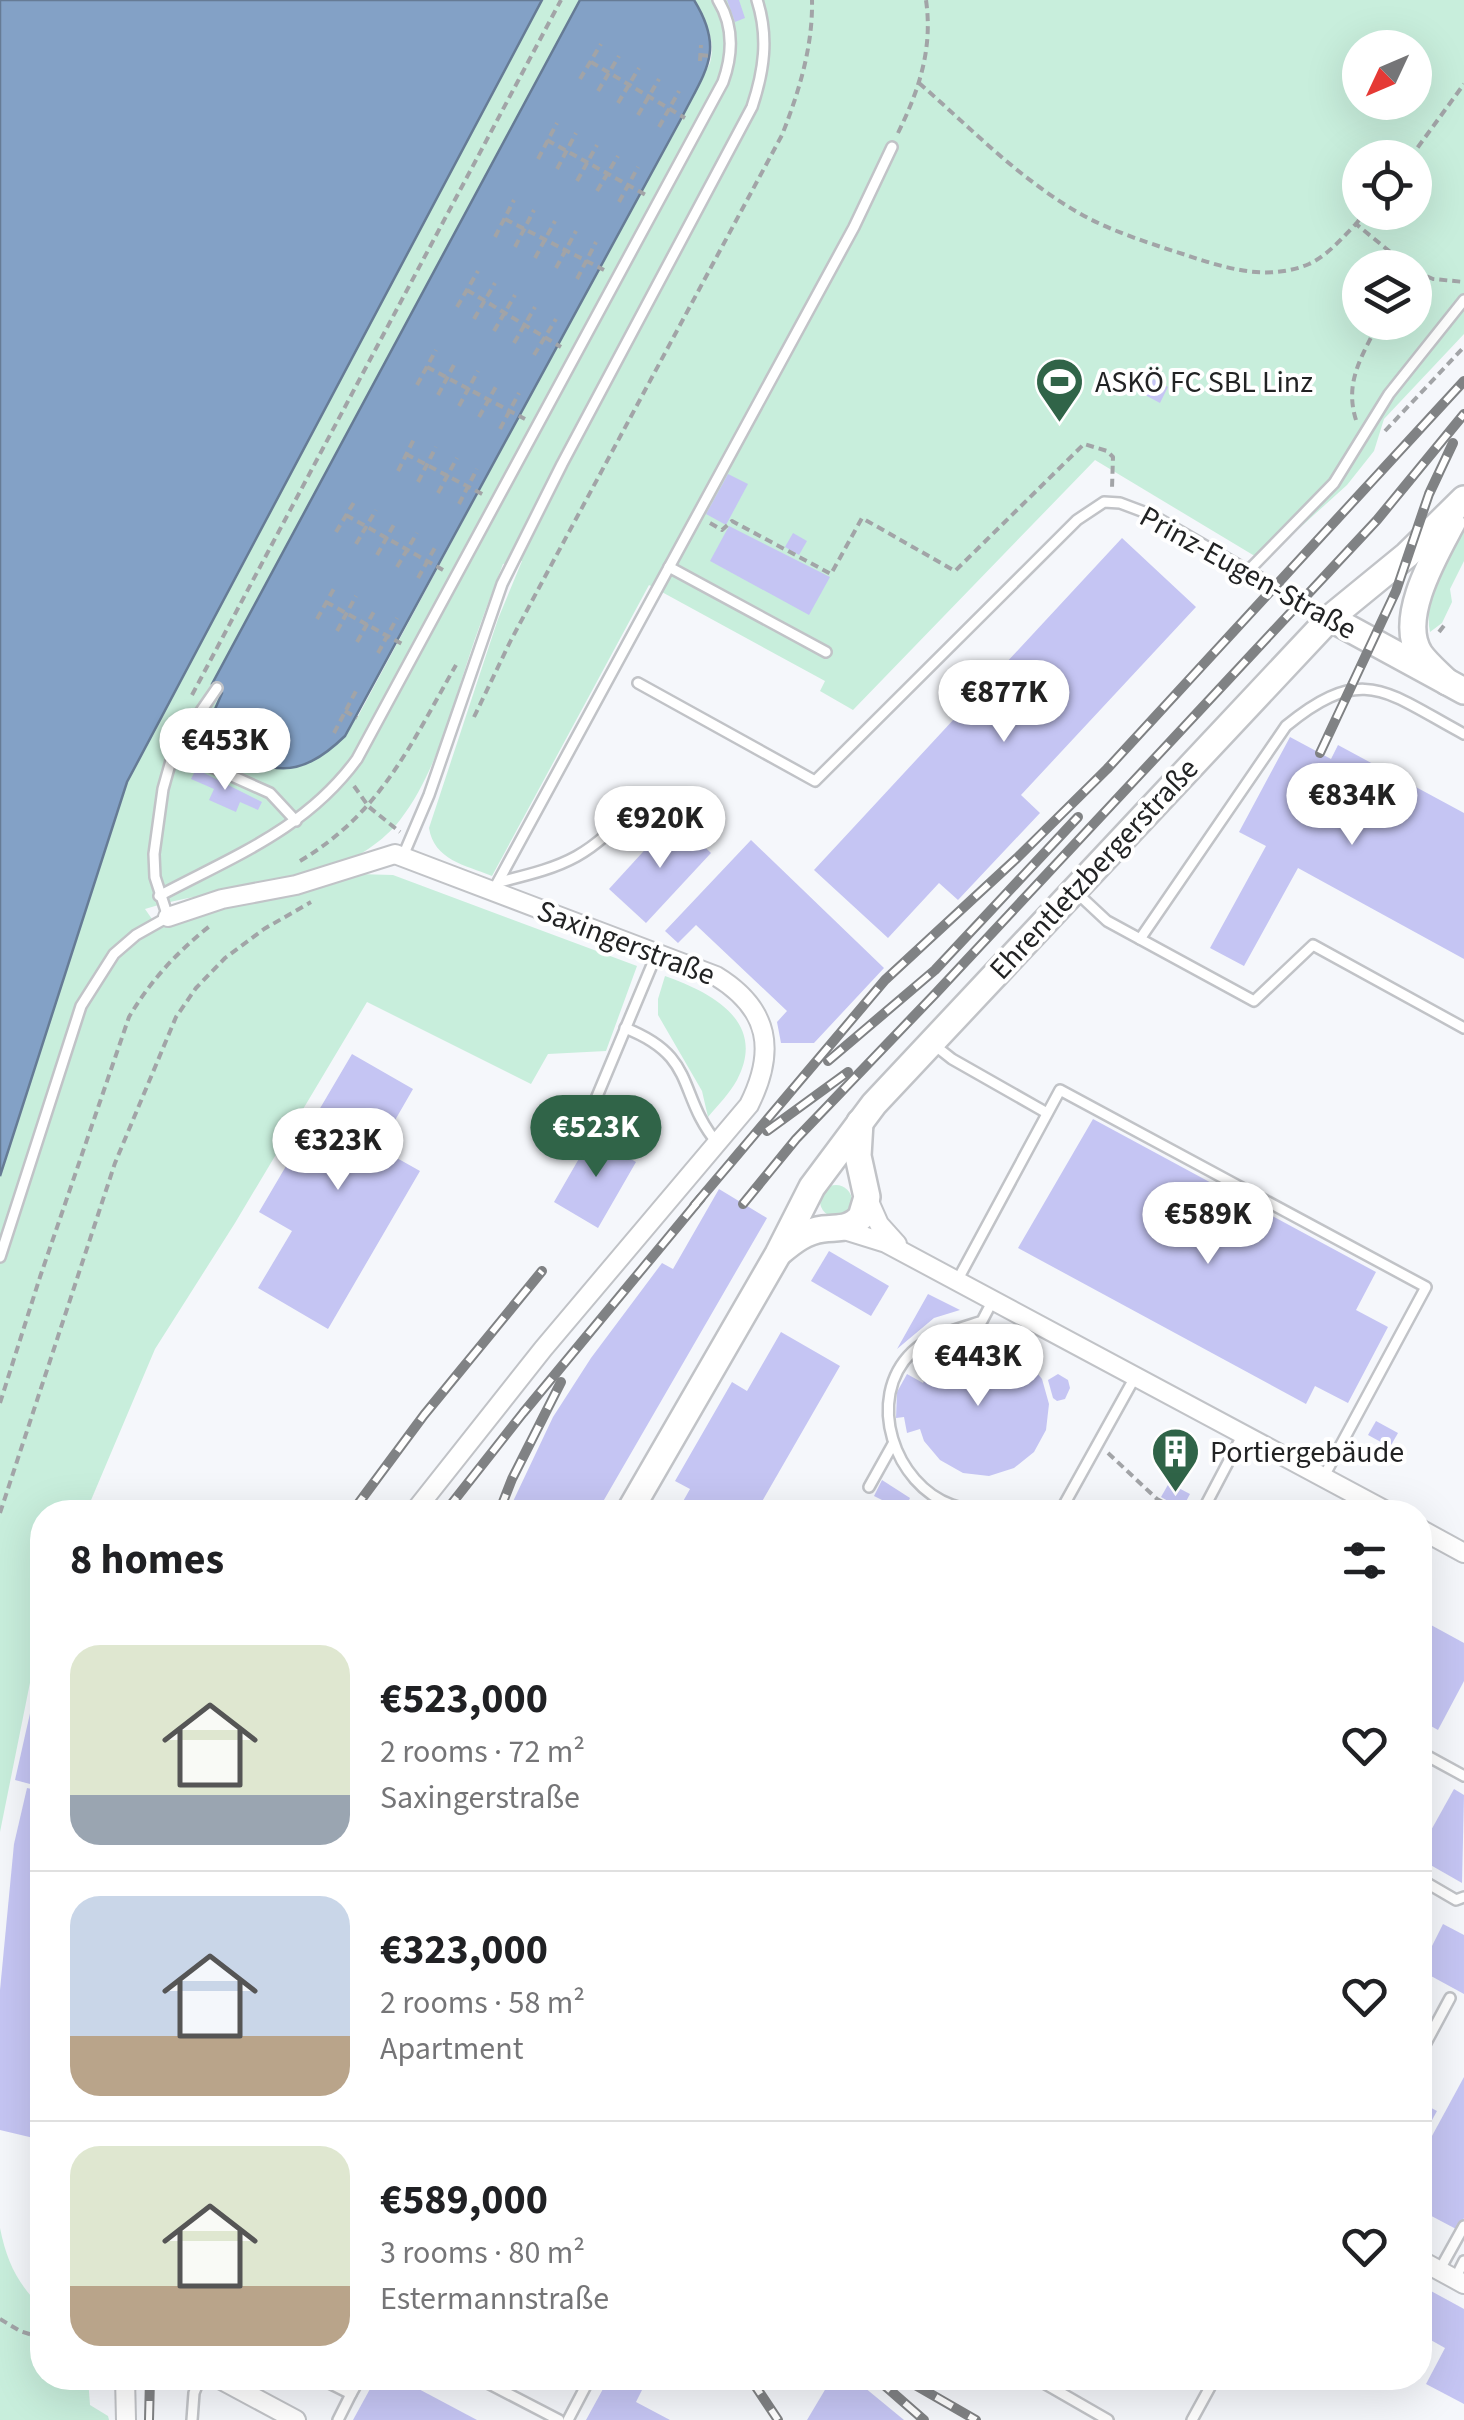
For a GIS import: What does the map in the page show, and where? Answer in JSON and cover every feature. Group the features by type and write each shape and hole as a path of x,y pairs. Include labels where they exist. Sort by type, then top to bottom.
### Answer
{"street":[{"name":"Ehrentletzbergerstraße","path":"636,1500 778,1254 812,1187 860,1122 1330,618 1407,555 1464,500"},
{"name":"Prinz-Eugen-Straße","path":"1456,687 1419,652 1412,634 1412,618 1435,556 1464,500"},
{"name":"Prinz-Eugen-Straße","path":"1330,618 1456,687"},
{"name":"Saxingerstraße","path":"407,847 728,983 748,1002 764,1032 766,1061 749,1105 543,1349 423,1500"},
{"path":"168,917 222,899 296,885 407,847"},
{"path":"778,1254 803,1235 836,1229 861,1218 865,1192 858,1156 860,1122"},
{"path":"904,1252 879,1224 857,1179 843,1172 827,1174 812,1187 812,1212 818,1222 872,1237 904,1252 1365,1500"},
{"path":"1432,1536 1464,1553"},
{"path":"125,2390 126,2420"},
{"path":"240,2390 296,2420"}],"lane":[{"path":"159,896 296,822 328,796 373,730 723,82 731,41 728,20 718,0"},
{"path":"407,847 429,795 502,584 752,108 764,58 764,26 757,0"},
{"path":"496,886 854,227 892,146"},
{"path":"1249,570 1334,483 1390,394 1464,300"},
{"name":"Prinz-Eugen-Straße","path":"638,683 815,781 1078,520 1091,508 1111,502 1152,516 1330,618"},
{"path":"670,567 826,652"},
{"path":"1140,939 1286,726 1310,706 1333,693 1375,687 1463,732"},
{"path":"0,1257 81,1006 114,954 136,935 168,917 159,896 154,854 163,789 174,750 217,688"},
{"path":"174,750 264,790 282,803 296,822"},
{"path":"496,886 573,860 616,828 638,803"},
{"path":"1075,891 1106,921 1254,1001 1313,946 1464,1028"},
{"path":"593,1106 657,954"},
{"path":"625,1028 670,1054 685,1077 700,1120 718,1144"},
{"path":"931,1042 952,1060 1048,1113"},
{"path":"957,1281 1060,1090 1426,1287 1323,1478"},
{"path":"941,1500 932,1496 903,1465 893,1444 888,1410 894,1381 907,1357 941,1335 982,1322 993,1300"},
{"path":"1067,1500 1135,1377"},
{"path":"1208,1500 1243,1434"},
{"path":"869,1487 893,1444"},
{"path":"1432,1759 1464,1776"},
{"path":"1432,1886 1456,1900 1464,1897"},
{"path":"1432,2032 1450,1998"},
{"path":"1453,2278 1464,2226"},
{"path":"1453,2278 1464,2262"},
{"path":"192,2420 195,2390"},
{"path":"343,2390 351,2394"},
{"path":"338,2420 353,2390"},
{"path":"501,2390 559,2420"},
{"path":"568,2420 584,2390"},
{"path":"1056,2390 1108,2420"},
{"path":"1192,2420 1209,2390"}],"path":[{"path":"192,694 562,0"},
{"path":"471,724 524,616 782,135 801,82 812,0"},
{"path":"892,146 919,83 929,36 926,0"},
{"path":"580,79 601,44"},
{"path":"700,45 700,58 722,57"},
{"path":"598,91 619,56"},
{"path":"591,62 689,120"},
{"path":"618,102 639,68"},
{"path":"638,116 659,79"},
{"path":"919,83 1029,178 1073,209 1109,228 1211,264 1262,273 1299,267 1329,251 1350,230"},
{"path":"1423,140 1464,84"},
{"path":"659,126 679,91"},
{"path":"538,159 556,122"},
{"path":"557,169 576,132"},
{"path":"547,140 646,195"},
{"path":"577,182 597,144"},
{"path":"597,191 618,156"},
{"path":"618,202 638,167"},
{"path":"495,237 514,200"},
{"path":"514,247 534,210"},
{"path":"505,218 604,270"},
{"path":"535,258 555,220"},
{"path":"1363,230 1387,250"},
{"path":"556,268 576,231"},
{"path":"577,279 596,242"},
{"path":"457,307 478,271"},
{"path":"1432,278 1464,282"},
{"path":"474,319 496,283"},
{"path":"467,290 561,347"},
{"path":"494,331 516,296"},
{"path":"514,343 536,307"},
{"path":"534,355 556,319"},
{"path":"417,384 436,350"},
{"path":"438,395 456,361"},
{"path":"427,367 525,419"},
{"path":"459,406 478,372"},
{"path":"480,418 498,382"},
{"path":"500,429 519,393"},
{"path":"398,471 415,436"},
{"path":"697,517 722,530 732,522 831,574 862,518 955,571 1084,444 1107,451 1113,457 1111,502"},
{"path":"418,482 436,447"},
{"path":"406,454 484,496"},
{"path":"438,493 457,458"},
{"path":"459,504 477,470"},
{"path":"336,532 356,499"},
{"path":"356,544 376,510"},
{"path":"346,515 443,570"},
{"path":"377,556 396,521"},
{"path":"397,567 417,533"},
{"path":"418,578 437,544"},
{"path":"317,619 336,585"},
{"path":"337,631 356,596"},
{"path":"326,602 404,645"},
{"path":"357,642 376,608"},
{"path":"378,653 397,618"},
{"path":"293,866 340,834 369,806 406,756 462,656"},
{"path":"334,733 357,689"},
{"path":"221,707 208,736 234,748 232,752"},
{"path":"346,711 357,718"},
{"path":"254,761 264,740"},
{"path":"346,773 369,806 407,847"},
{"path":"0,1403 130,1017 143,993 168,963 254,893"},
{"path":"0,1513 115,1162 176,1017 196,988 225,958 264,929 319,898"},
{"path":"1098,1443 1158,1500"},
{"path":"0,2319 30,2334"}],"green space":[{"path":"542,0 580,0 212,683 222,692 202,739 266,767 357,718 710,63 711,38 694,0 1464,0 1464,334 1384,419 1374,451 1347,485 1263,561 1095,460 853,710 820,691 825,681 649,585 492,876 444,854 429,828 498,619 522,561 503,564 431,766 412,803 386,835 350,860 309,876 145,909 159,929 194,915 357,874 393,875 637,966 606,1051 548,1054 531,1084 367,1002 155,1349 91,1500 30,1500 30,1683 0,1832 0,1176 127,782"},
{"path":"1464,526 1464,561 1450,589 1452,602 1442,623 1430,632 1433,591"},
{"path":"665,976 716,1000 740,1025 745,1041 745,1059 737,1080 708,1117 702,1091 658,1015"},
{"path":"836,1185 847,1190 852,1201 847,1212 836,1217 825,1212 820,1201 825,1190"},
{"path":"0,2228 15,2272 30,2294 30,2390 89,2390 90,2405 109,2420 0,2420"}],"water":[{"path":"0,0 542,0 127,782 0,1176"},
{"path":"580,0 694,0 709,33 705,73 345,736 325,753 291,768 259,764 202,739 222,693 212,684"}],"building":[{"path":"727,0 739,0 745,18 735,22"},
{"path":"1153,379 1168,387 1160,403 1145,395"},
{"path":"728,474 748,484 726,525 706,514"},
{"path":"729,526 830,577 809,615 710,561"},
{"path":"793,533 807,541 799,555 785,547"},
{"path":"1122,538 1196,607 1021,795 1040,813 958,900 939,883 888,938 814,870"},
{"path":"1290,737 1331,759 1338,745 1464,813 1464,959 1298,868 1244,966 1210,948 1266,846 1239,832"},
{"path":"196,769 262,802 258,810 240,802 236,812 209,800 214,789 191,779"},
{"path":"674,818 711,853 646,923 609,889"},
{"path":"751,840 884,968 814,1043 781,1043 777,1022 787,1011 696,925 678,943 665,931"},
{"path":"352,1054 413,1089 379,1148 420,1171 328,1329 258,1288 292,1231 259,1212"},
{"path":"1093,1119 1376,1272 1356,1310 1388,1327 1348,1403 1315,1386 1306,1404 1018,1248"},
{"path":"601,1129 619,1139 614,1149 636,1162 598,1228 554,1202 592,1136 595,1138"},
{"path":"719,1189 767,1218 604,1500 514,1500 553,1417 591,1358 662,1263 673,1269"},
{"path":"829,1251 889,1286 871,1316 811,1281"},
{"path":"928,1294 960,1310 934,1318 897,1349"},
{"path":"781,1332 840,1366 763,1500 684,1500 690,1489 675,1481 732,1382 747,1391"},
{"path":"975,1343 1002,1346 1025,1358 1042,1379 1049,1404 1046,1430 1034,1452 1014,1468 989,1476 963,1473 940,1460 924,1441 920,1429 907,1433 904,1417 896,1418 897,1392 907,1374 923,1383 931,1368 951,1351"},
{"path":"1058,1374 1068,1380 1070,1388 1065,1399 1057,1401 1048,1380"},
{"path":"1376,1421 1398,1433 1390,1447 1368,1435"},
{"path":"882,1480 910,1498 882,1500 874,1496"},
{"name":"Portiergebäude","path":"1169,1483 1190,1494 1187,1500 1161,1497"},
{"path":"1432,1626 1464,1643 1464,1681 1438,1730 1432,1727"},
{"path":"30,1713 30,1784 15,1780"},
{"path":"27,1788 30,1789 30,2137 0,2130 0,1990 14,1844"},
{"path":"1454,1789 1464,1795 1462,1883 1432,1866 1432,1828"},
{"path":"1443,1924 1464,1935 1464,1994 1432,1977 1432,1946"},
{"path":"1464,2077 1464,2218 1458,2230 1432,2216 1432,2136"},
{"path":"1432,2292 1464,2309 1464,2404 1432,2387 1432,2373 1445,2348 1432,2341"},
{"path":"369,2390 421,2390 477,2420 353,2420"},
{"path":"602,2390 642,2390 636,2402 670,2420 586,2420"},
{"path":"825,2390 868,2390 904,2420 807,2420"}],"railway":[{"path":"694,1206 885,980 1107,769 1464,381"},
{"path":"743,1204 796,1139 1377,520 1464,414"},
{"path":"1320,753 1396,591 1429,494 1453,443"},
{"path":"828,1061 935,970 1078,817"},
{"path":"767,1131 848,1072"},
{"path":"454,1500 701,1198"},
{"path":"361,1500 424,1415 542,1271"},
{"path":"504,1500 561,1382"},
{"path":"149,2420 150,2390"},
{"path":"758,2390 778,2420"},
{"path":"890,2390 924,2420"},
{"path":"924,2390 976,2420"}],"place":[{"name":"ASKÖ FC SBL Linz","path":"1060,424"},
{"name":"Portiergebäude","path":"1175,1494"}]}
